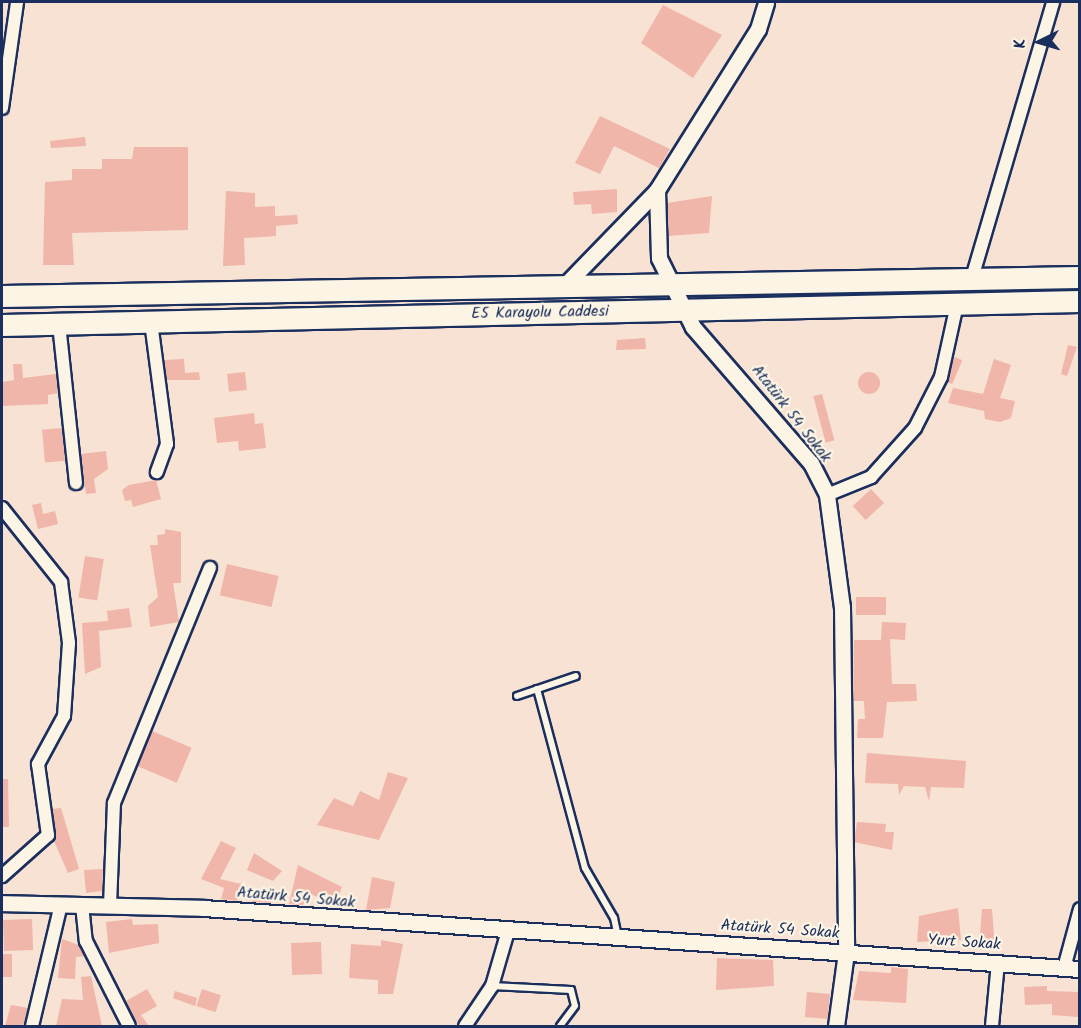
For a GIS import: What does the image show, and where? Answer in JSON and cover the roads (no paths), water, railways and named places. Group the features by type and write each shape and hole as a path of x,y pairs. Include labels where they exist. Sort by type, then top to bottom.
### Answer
{"highway":[{"name":"E5 Karayolu Caddesi","path":"2,296 672,282 1080,277"},
{"name":"E5 Karayolu Caddesi","path":"2,325 1080,301"}],"street":[{"path":"2,108 5,66 17,2"},
{"path":"566,284 657,190 758,28 766,2"},
{"path":"972,278 1053,2"},
{"name":"Atatürk 54 Sokak","path":"2,903 110,906 846,952 842,607 827,495 812,463 684,310 659,258 657,190"},
{"path":"827,495 871,477 915,428 941,377 957,304"},
{"path":"151,322 168,444 157,472"},
{"path":"59,324 76,483"},
{"path":"2,508 61,582 69,643 64,716 38,764 48,835 2,876"},
{"path":"110,906 114,803 210,568"},
{"path":"32,1026 61,904"},
{"path":"82,905 86,941 106,991 129,1026"},
{"path":"1064,968 1080,909"},
{"path":"465,1026 492,986 508,931"},
{"path":"836,1026 846,952"},
{"name":"Yurt Sokak","path":"846,952 1080,969"},
{"path":"992,1026 998,963"}],"lane":[{"path":"517,696 576,676"},
{"path":"537,689 585,868 614,918 618,938"},
{"path":"492,986 571,990 575,1005 560,1026"}]}
